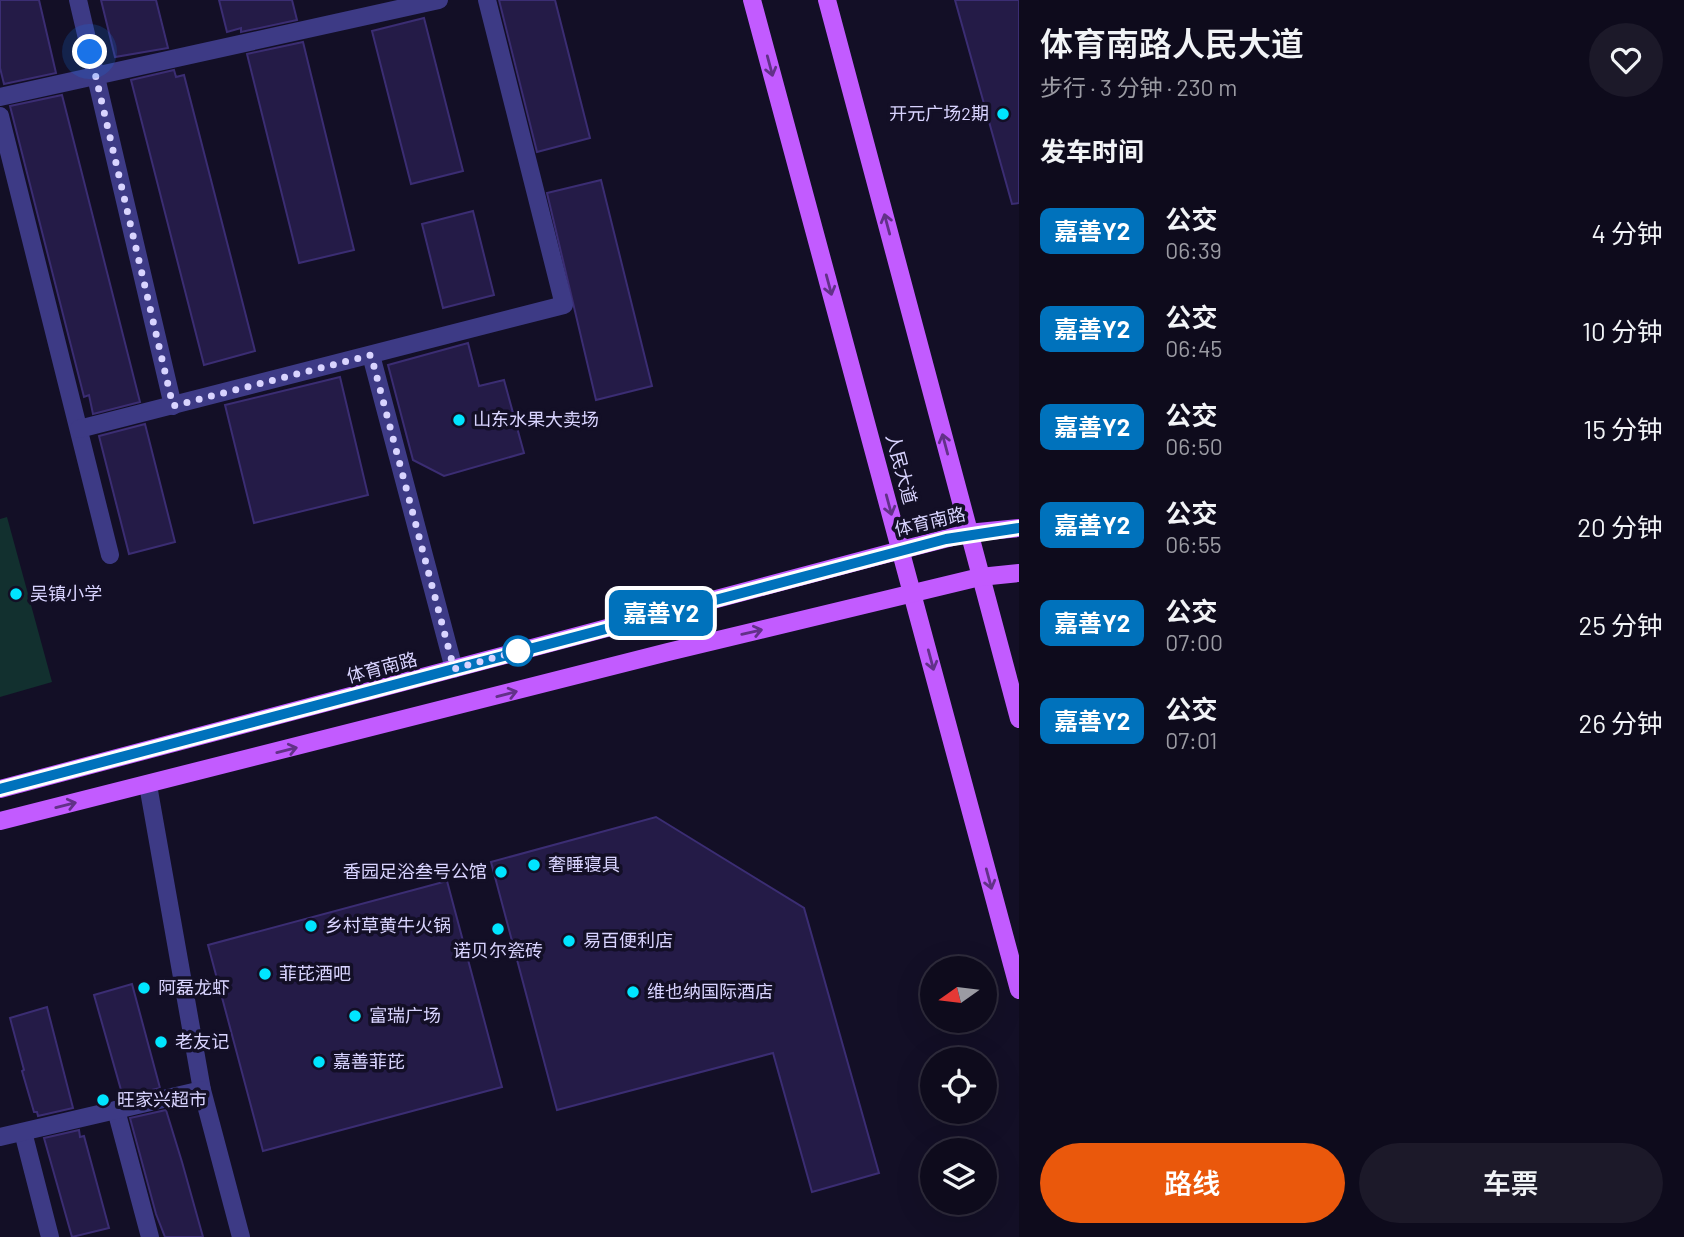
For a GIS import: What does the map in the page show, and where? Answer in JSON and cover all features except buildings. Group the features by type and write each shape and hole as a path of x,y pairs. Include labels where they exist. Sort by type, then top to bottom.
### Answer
{"main road":[{"name":"人民大道","path":"752,0 1019,990"},
{"path":"827,0 1019,719"},
{"name":"体育南路","path":"0,789 901,550 968,533 1019,528"},
{"path":"0,821 668,652 980,577 1019,573"}],"lane":[{"path":"78,0 173,406"},
{"path":"0,96 439,0"},
{"path":"79,429 564,305 488,0"},
{"path":"0,116 110,555"},
{"path":"371,355 454,669"},
{"path":"148,785 202,1090 241,1237"},
{"path":"0,1137 202,1090"},
{"path":"116,1110 150,1237"},
{"path":"23,1132 50,1237"}],"green space":[{"name":"吴镇小学","path":"7,517 52,682 0,697 0,519"}],"bus line":[{"name":"嘉善Y2","path":"0,789 302,712 507,654 968,533 1019,528"}],"place":[{"name":"开元广场2期","path":"1003,114"},
{"name":"山东水果大卖场","path":"459,420"},
{"name":"吴镇小学","path":"16,594"},
{"name":"奢睡寝具","path":"534,865"},
{"name":"香园足浴叁号公馆","path":"501,872"},
{"name":"乡村草黄牛火锅","path":"311,926"},
{"name":"诺贝尔瓷砖","path":"498,929"},
{"name":"易百便利店","path":"569,941"},
{"name":"菲芘酒吧","path":"265,974"},
{"name":"阿磊龙虾","path":"144,988"},
{"name":"维也纳国际酒店","path":"633,992"},
{"name":"富瑞广场","path":"355,1016"},
{"name":"老友记","path":"161,1042"},
{"name":"嘉善菲芘","path":"319,1062"},
{"name":"旺家兴超市","path":"103,1100"}],"route":[{"path":"90,52 173,406 371,355 454,669 518,651"}]}
